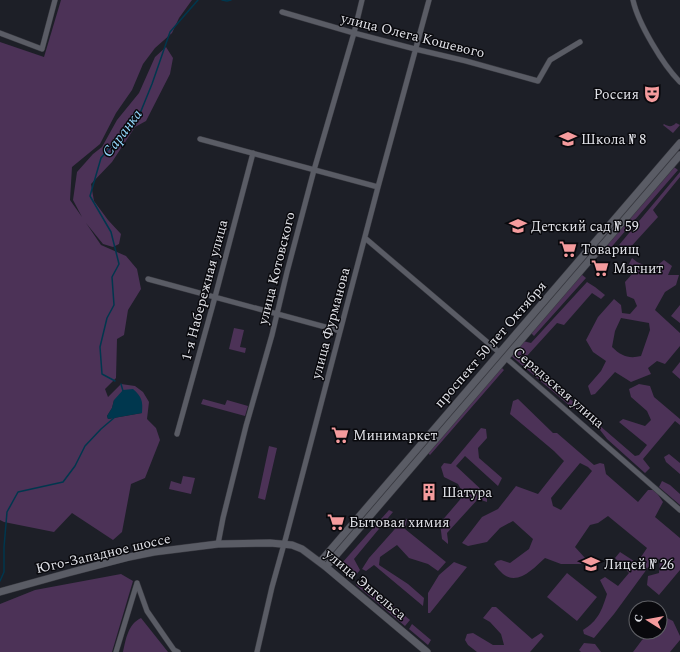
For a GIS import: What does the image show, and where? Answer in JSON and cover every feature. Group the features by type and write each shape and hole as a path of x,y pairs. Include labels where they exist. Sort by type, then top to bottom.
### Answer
{"main road":[{"name":"проспект 50 лет Октября","path":"320,562 680,143"},
{"path":"673,151 679,157"},
{"name":"проспект 50 лет Октября","path":"326,567 679,157"},
{"name":"Серадзская улица","path":"500,353 506,358"},
{"name":"Юго-Западное шоссе","path":"0,592 129,557 154,552 218,544 284,544"},
{"name":"улица Энгельса","path":"284,544 297,546 320,562 427,652"}],"street":[{"path":"0,33 42,49 55,0"},
{"name":"улица Котовского","path":"218,544 240,450 272,335 314,170 354,33 362,0"},
{"name":"улица Фурманова","path":"257,652 270,594 429,0"},
{"path":"633,0 643,25 657,50 672,74 680,82"},
{"name":"улица Олега Кошевого","path":"282,12 354,33 466,61 538,82 550,60 580,42"},
{"path":"200,139 378,187"},
{"name":"1-я Набережная улица","path":"177,434 253,153"},
{"name":"Серадзская улица","path":"365,238 500,353"},
{"path":"148,279 340,331"},
{"name":"Серадзская улица","path":"506,358 680,510"},
{"path":"116,652 137,583 147,611 174,650 178,652"}],"shaded area":[{"path":"61,0 192,0 179,18 172,33 155,48 143,64 132,90 116,113 100,144 72,167 70,200 82,217 73,200 77,172 93,154 102,147 117,120 139,93 155,57 166,47 173,58 170,74 146,121 135,127 112,162 91,184 94,201 121,234 119,244 113,247 103,244 86,223 101,245 126,256 137,269 141,289 128,310 124,335 117,339 116,378 105,389 108,397 121,384 135,386 143,392 149,402 147,419 156,428 160,440 145,478 131,484 122,532 113,540 72,513 54,532 0,520 0,42 44,57","holes":["114,400 142,413 108,419 107,416 112,408"]},
{"path":"676,123 680,125 673,133 663,125 670,126"},
{"path":"674,167 678,170 608,251 604,247"},
{"path":"680,172 680,177 653,210 658,217 627,251 619,245"},
{"path":"632,258 637,262 653,269 664,260 672,266 668,275 679,275 676,285 665,292 655,310 680,333 680,346 665,364 657,361 648,368 651,374 631,382 615,372 595,394 591,395 588,386 601,371 606,361 593,352 586,340 598,317 614,299 621,305 622,313 630,314 637,306 634,299 627,296 625,282 633,273 628,266","holes":["621,318 649,323 650,330 641,356 625,356 612,347 615,331"]},
{"path":"581,274 586,278 534,336 530,332"},
{"path":"587,282 605,295 601,299 592,293 564,325 557,323 526,357 531,365 578,406 576,410 510,355 523,341 531,343"},
{"path":"680,305 680,323 671,316"},
{"path":"234,328 244,330 240,347 246,348 245,353 229,349"},
{"path":"680,362 680,379 672,372"},
{"path":"501,367 504,370 430,455 427,452"},
{"path":"639,384 650,386 654,397 680,419 680,425 675,421 643,459 650,468 645,473 607,439 597,426 599,425 635,456 639,455 647,445 619,422 623,419 645,426 651,420 647,411 631,397 629,389"},
{"path":"203,399 225,405 227,400 248,406 245,416 201,404"},
{"path":"518,399 553,433 557,433 594,465 600,463 604,464 606,474 638,502 648,490 655,490 663,502 655,517 680,538 680,570 659,595 647,585 648,576 659,573 660,560 655,558 614,614 594,638 584,634 583,630 596,619 605,600 607,594 600,580 605,577 618,586 629,573 615,558 620,552 637,563 647,548 608,516 598,523 590,525 575,547 585,558 581,564 561,564 545,558 531,571 520,577 514,578 503,574 494,564 501,560 510,563 529,549 533,539 513,521 500,528 487,542 468,546 462,543 482,517 498,509 516,486 538,494 564,461 510,414 513,401","holes":["580,463 592,471 561,510 553,506 551,498"]},
{"path":"481,428 486,429 487,438 478,448 479,458 502,478 498,486 465,456 456,466 487,495 487,502 478,499 447,533 448,544 442,539 440,523 464,495 458,484 444,477 441,467 444,463 451,464"},
{"path":"269,446 277,448 265,500 258,498"},
{"path":"669,454 680,463 680,474 666,462 664,457"},
{"path":"183,476 195,478 191,494 169,489 171,481 181,484"},
{"path":"662,481 670,485 680,494 680,505 659,487"},
{"path":"389,510 393,512 354,559 360,570 352,577 344,570 342,563"},
{"path":"407,519 405,529 446,562 438,571 428,564 409,558 397,545 380,557 379,565 408,584 424,598 423,606 374,565 366,571 362,569 369,558 402,521"},
{"path":"454,562 467,567 430,613 428,613 428,593 439,575"},
{"path":"567,573 597,597 577,621 547,597"},
{"path":"121,574 133,581 112,652 0,652 0,604 35,590"},
{"path":"361,579 410,620 405,626 356,585"},
{"path":"492,607 496,607 532,639 541,633 544,636 530,652 477,652 468,645 465,640 467,634 473,633 493,645 504,645 501,634 490,622 483,618"},
{"path":"141,618 168,652 123,652 130,628"},
{"path":"668,618 673,621 680,636 680,640 670,652 633,652 642,640 668,640"},
{"path":"412,624 431,640 428,645 409,629"},
{"path":"584,643 595,644 601,652 581,652 579,650"}],"water":[{"path":"133,389 141,400 142,413 108,419 107,416 112,408 114,400 123,390"}],"waterway":[{"name":"Саранка","path":"115,381 102,374 100,347 107,318 114,305 112,277 119,264 111,232 90,196 101,158 141,111 170,32 198,0"},
{"name":"Саранка","path":"222,0 231,0"},
{"name":"Саранка","path":"121,384 123,391"},
{"name":"Саранка","path":"0,581 4,572 4,547 7,512 18,492 63,482 75,466 85,446 115,417"}],"place":[{"name":"Россия","path":"652,94"},
{"name":"Школа № 8","path":"568,139"},
{"name":"Детский сад № 59","path":"518,226"},
{"name":"Товарищ","path":"568,249"},
{"name":"Магнит","path":"600,268"},
{"name":"Минимаркет","path":"340,435"},
{"name":"Шатура","path":"429,492"},
{"name":"Бытовая химия","path":"336,522"},
{"name":"Лицей № 26","path":"591,564"}]}
